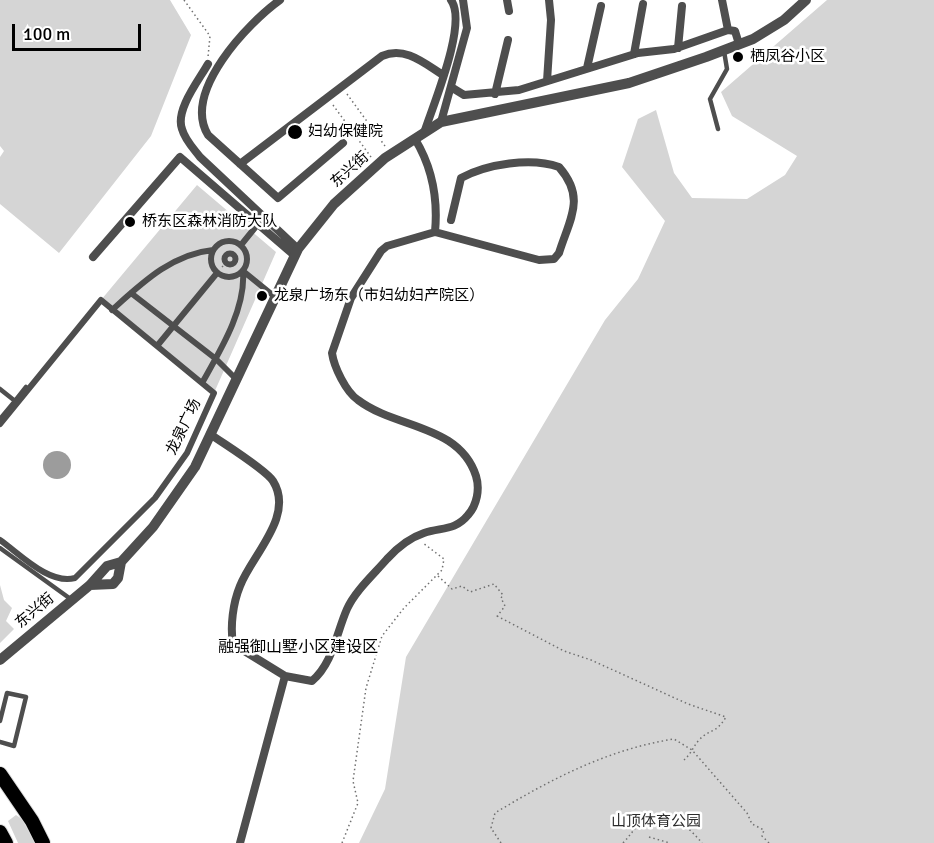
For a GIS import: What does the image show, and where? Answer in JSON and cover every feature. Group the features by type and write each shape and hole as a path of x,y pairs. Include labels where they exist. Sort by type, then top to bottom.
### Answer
{"main road":[{"path":"0,774 32,821 43,843"},
{"path":"0,832 6,843"}],"street":[{"path":"279,0 238,38 223,58 206,93 203,127 208,135 279,198 343,143"},
{"path":"435,232 438,206 420,136 443,75 456,30 455,6 451,0"},
{"path":"441,122 467,28 463,0"},
{"path":"507,0 509,11"},
{"path":"547,81 551,20 549,0"},
{"path":"722,0 728,30"},
{"name":"东兴街","path":"0,660 90,585 107,566 121,562 153,527 195,467 296,252 334,204 390,154 441,122 629,83 723,51 753,39 784,20 806,0"},
{"path":"634,54 643,4"},
{"path":"587,68 602,6"},
{"path":"678,48 682,6"},
{"path":"451,87 464,94 495,94 519,90 634,54 678,48 728,30 735,31 739,44"},
{"path":"495,94 508,40"},
{"path":"240,164 389,53 416,58 443,75"},
{"path":"208,64 182,114 180,126 200,157 296,252"},
{"path":"93,257 180,157 258,224 296,252"},
{"path":"210,434 272,479 279,494 279,509 274,524 240,586 231,633 233,644 285,676 312,681 327,664 348,607 400,545 420,534 452,528 462,522 475,504 477,481 466,453 443,438 358,401 352,396 332,353 351,298 381,251 415,236 435,232 539,260 554,259 559,253 575,201 575,191 559,167 534,161 515,163 461,178 451,220"},
{"path":"241,245 258,224"},
{"path":"0,424 101,300 112,310 131,292 169,264 201,251 213,250 226,241 241,245"},
{"path":"201,383 216,359 238,304 247,258 241,245"},
{"path":"213,250 212,264 218,273 231,277 243,271"},
{"path":"243,271 275,297"},
{"path":"157,346 218,273"},
{"path":"131,292 216,359 236,379"},
{"name":"龙泉广场","path":"57,578 64,581 75,578 158,495 187,453 214,393 112,310"},
{"path":"158,495 170,503"},
{"path":"0,540 57,578 55,588"},
{"path":"90,585 113,584 118,578 121,562"},
{"path":"240,843 285,676"}],"lane":[{"path":"718,129 710,99 727,69 723,51"},
{"path":"0,419 97,301"},
{"path":"0,389 16,402"},
{"path":"0,548 72,600"},
{"path":"0,721 7,693 26,697 14,746 0,742"}],"path":[{"path":"184,0 210,36 208,64"},
{"path":"342,86 390,154"},
{"path":"327,97 377,165"},
{"path":"342,843 358,803 353,781 366,688 382,636 404,608 442,570 444,559 418,540"},
{"path":"438,575 452,589 462,586 470,592 494,584 503,595 501,598 505,606 495,619"},
{"path":"497,616 564,651 591,660 688,704 726,717 719,729 699,740 694,752 684,760"},
{"path":"501,843 491,828 495,813 581,765 637,746 674,739 694,752 747,813 752,824 764,830 762,836 769,843"},
{"path":"623,843 636,827 655,816 674,819 695,834 702,843"},
{"path":"649,837 670,843"}],"green space":[{"path":"0,0 170,0 191,35 151,136 59,253 0,204 0,157 4,151 0,146"},
{"name":"山顶体育公园","path":"827,0 934,0 934,843 359,843 385,789 406,657 605,320 638,279 665,221 622,167 638,119 656,110 674,173 692,198 747,199 785,175 797,156 732,116 721,92"},
{"path":"197,185 276,252 214,393 101,300"},
{"path":"0,585 4,600 12,608 6,621 14,629 0,643"},
{"path":"16,815 22,819 35,843 18,843 8,821"}],"shaded area":[{"path":"57,451 67,455 71,465 67,475 57,479 47,475 43,465 47,455"}],"place":[{"name":"栖凤谷小区","path":"738,57"},
{"name":"妇幼保健院","path":"295,132"},
{"name":"桥东区森林消防大队","path":"130,222"},
{"name":"龙泉广场东（市妇幼妇产院区）","path":"262,296"}],"district":[{"name":"融强御山墅小区建设区","path":"298,648"}]}
